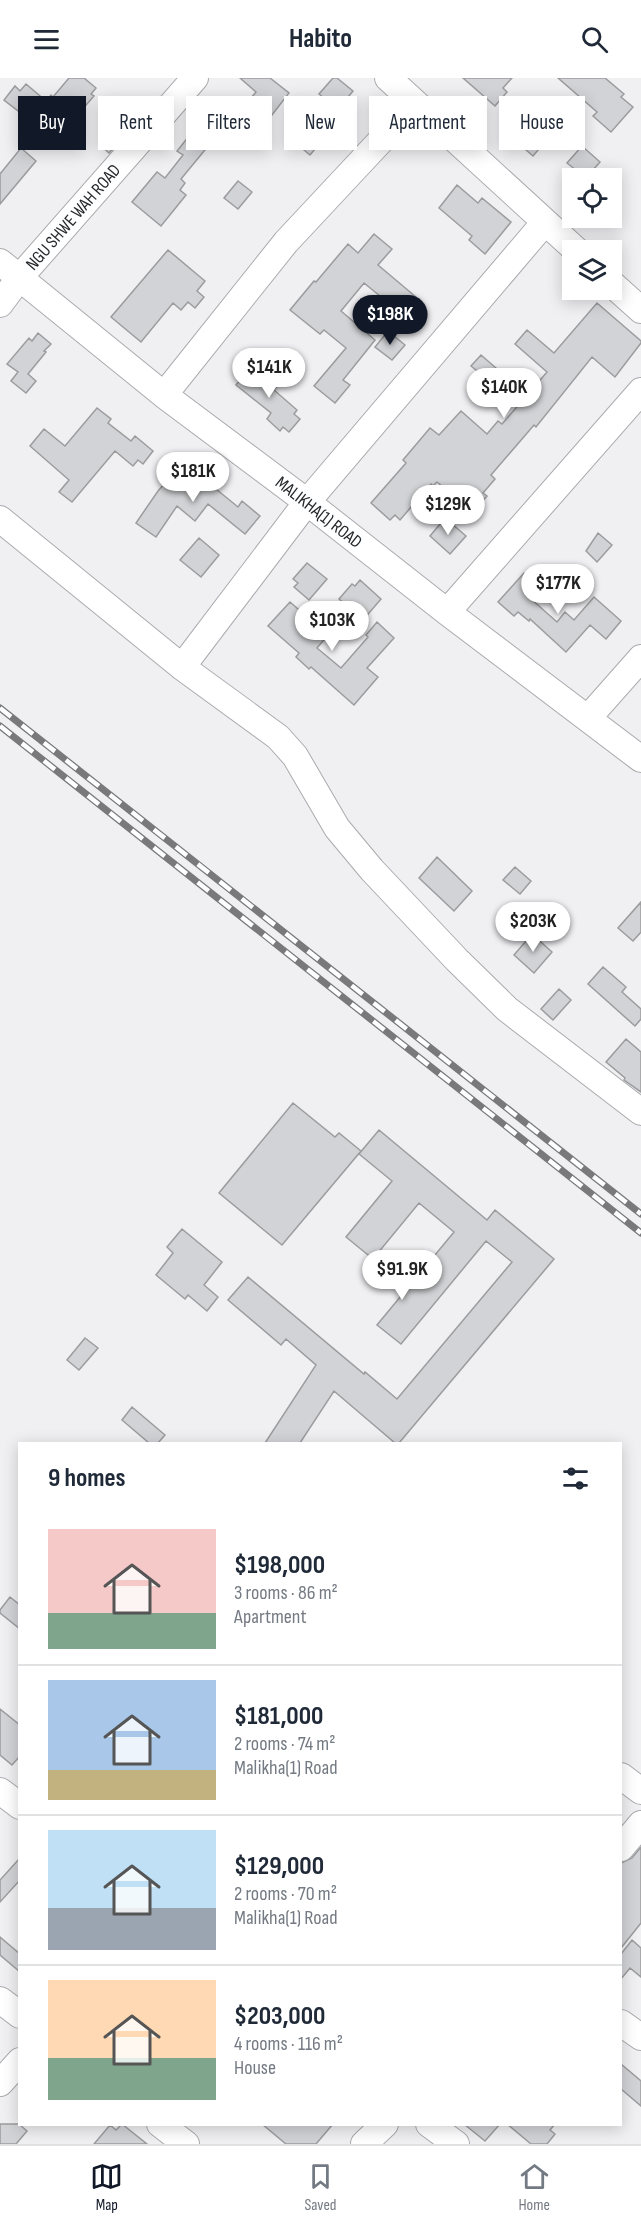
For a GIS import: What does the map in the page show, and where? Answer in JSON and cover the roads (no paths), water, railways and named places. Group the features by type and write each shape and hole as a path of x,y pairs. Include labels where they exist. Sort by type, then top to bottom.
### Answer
{"street":[{"name":"NGU SHWE WAH ROAD","path":"0,304 10,270 195,78"},
{"path":"388,78 407,96"},
{"path":"164,395 286,242 372,150"},
{"path":"466,150 565,240"},
{"path":"182,667 307,502 545,222"},
{"name":"MALIKHA(1) ROAD","path":"10,270 164,395 641,759"},
{"path":"622,293 641,310"},
{"path":"447,612 641,391"},
{"path":"0,519 182,667 278,737 295,756 337,828 372,870 457,960 499,1000 641,1112"},
{"path":"588,718 641,658"},
{"path":"622,1777 641,1791"},
{"path":"0,1791 18,1804"},
{"path":"622,1847 641,1824"},
{"path":"0,2000 18,2014"},
{"path":"622,2024 641,2037"},
{"path":"0,2083 18,2063"},
{"path":"163,2126 186,2144"},
{"path":"364,2144 383,2126"},
{"path":"432,2126 456,2144"}],"railway":[{"path":"0,708 641,1214"},
{"path":"0,726 641,1233"}]}
